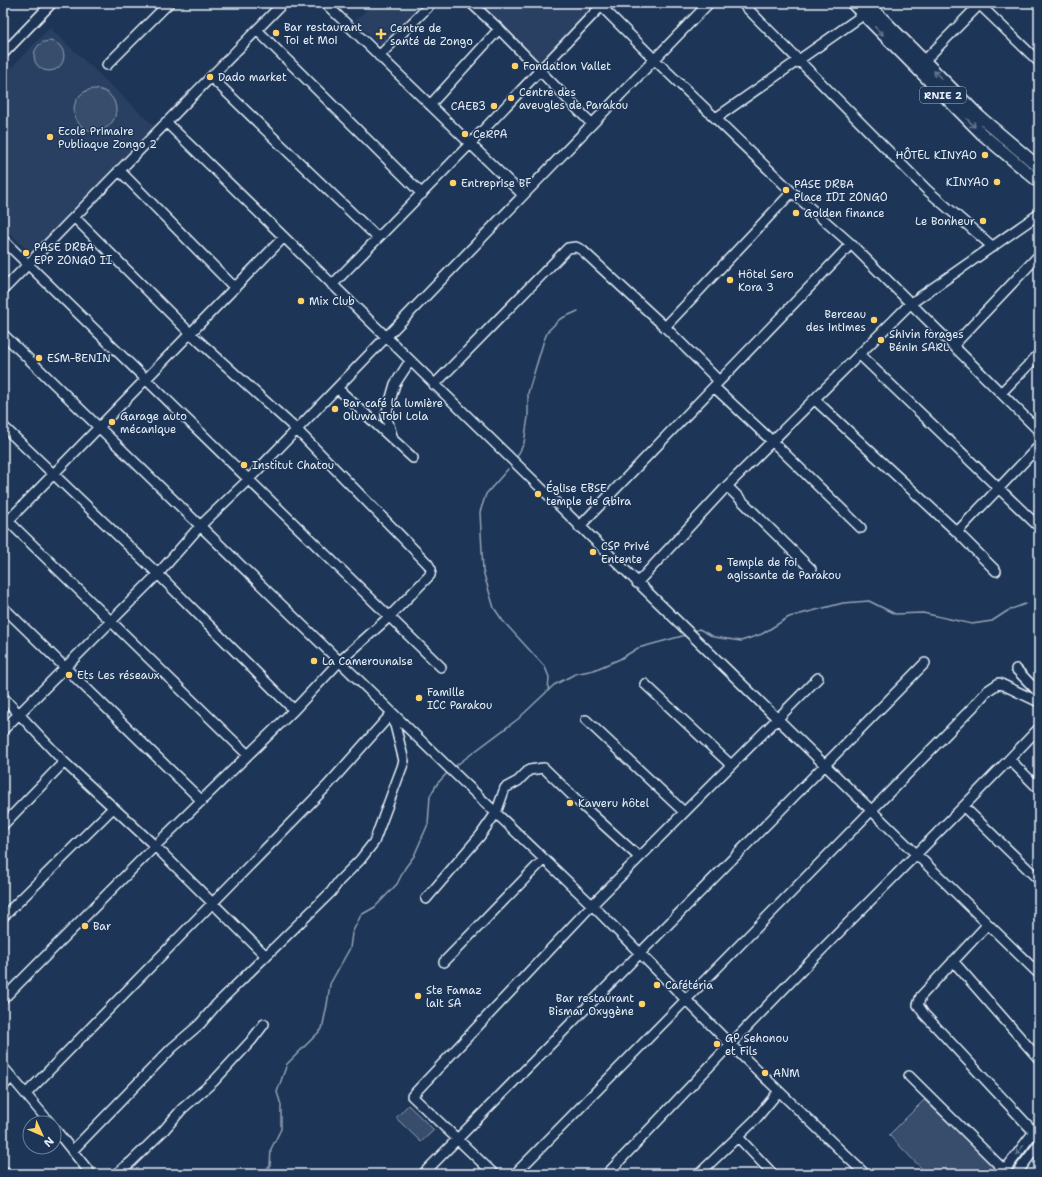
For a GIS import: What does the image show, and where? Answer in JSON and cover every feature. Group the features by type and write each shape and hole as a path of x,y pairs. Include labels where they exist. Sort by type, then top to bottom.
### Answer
{"main road":[{"name":"RNIE 2","path":"852,3 982,134 1039,182"},
{"name":"RNIE 2","path":"867,3 980,117 1039,167"}],"street":[{"path":"3,54 52,3"},
{"path":"106,65 169,3"},
{"path":"3,290 283,3"},
{"path":"325,3 523,195"},
{"path":"471,3 499,29 592,124"},
{"path":"3,730 158,574 200,526 248,480 386,338 708,3"},
{"path":"742,3 927,190 993,247"},
{"path":"332,284 422,194 541,71 601,4 654,59 792,192 851,244 1039,431"},
{"path":"924,61 980,4 1039,62"},
{"path":"379,56 428,7"},
{"path":"716,118 863,15"},
{"path":"430,105 499,29"},
{"path":"257,30 422,194"},
{"path":"211,76 378,238"},
{"path":"166,122 579,527 778,718 987,925 1039,974"},
{"path":"120,170 234,288"},
{"path":"665,327 792,192"},
{"path":"637,583 727,486 910,304 1039,214"},
{"path":"3,999 155,846 294,710 340,662 389,617 430,575 430,569 422,558 296,430 190,333 74,217"},
{"path":"248,755 111,621 5,521 53,475 284,237"},
{"path":"3,240 440,667"},
{"path":"579,527 851,244"},
{"path":"434,385 568,248 576,247 582,250 665,327 772,441 861,528"},
{"path":"953,346 1039,255"},
{"path":"3,334 392,713 592,905 731,1045 865,1174"},
{"path":"860,354 1039,526"},
{"path":"1001,393 1039,354"},
{"path":"393,439 386,415 395,384 410,361"},
{"path":"337,388 413,458"},
{"path":"814,399 958,532 996,571"},
{"path":"3,426 158,574 294,710"},
{"path":"958,532 1039,446"},
{"path":"727,486 811,569"},
{"path":"3,607 202,801"},
{"path":"423,1174 925,663"},
{"path":"1016,669 1039,693"},
{"path":"494,1174 412,1096 592,905 818,678"},
{"path":"515,1174 987,691 999,683 1039,702"},
{"path":"645,684 731,765"},
{"path":"3,697 20,713 64,762 155,846 266,956"},
{"path":"26,1094 327,786 392,713"},
{"path":"72,1150 172,1048 200,1024 217,1004 331,892 374,842 404,761 392,713"},
{"path":"586,720 684,812"},
{"path":"607,1174 800,972 964,807 1039,728"},
{"path":"1010,760 1039,789"},
{"path":"3,825 64,762"},
{"path":"426,899 480,836 496,813 505,788 518,781 529,770 544,768 639,858"},
{"path":"964,807 1039,880"},
{"path":"3,917 113,808"},
{"path":"444,962 544,859"},
{"path":"909,1076 1003,1172 1036,1128 924,1014 918,1005 921,996 987,925"},
{"path":"953,960 1039,1058"},
{"path":"116,1174 131,1162 164,1130 182,1109 214,1081 251,1041 264,1024"},
{"path":"3,1067 43,1115"},
{"path":"3,1086 12,1077"},
{"path":"699,1174 755,1120 778,1091"},
{"path":"738,1137 773,1174"},
{"path":"62,1138 91,1174"},
{"path":"1016,1174 1039,1144"}],"shaded area":[{"name":"Centre de santé de Zongo","path":"374,3 425,3 382,46 355,21"},
{"path":"477,3 596,3 596,4 540,62"},
{"path":"50,28 155,127 32,255 3,226 3,76"},
{"path":"49,41 60,45 64,56 60,67 49,71 38,67 34,56 38,45"},
{"path":"91,89 99,89 110,95 116,106 116,114 110,125 99,131 91,131 80,125 74,114 74,106 80,95"},
{"path":"924,1100 996,1167 989,1174 927,1174 889,1135"},
{"path":"408,1105 434,1130 421,1142 396,1118"}],"waterway":[{"path":"517,457 524,443 528,417 528,393 544,340 548,331 560,319 578,311"},
{"path":"508,469 486,494 480,512 483,571 494,608 503,621 545,667 549,677 548,691"},
{"path":"693,632 699,629 714,637 741,641 762,634 789,617 843,603 869,601 895,614 923,613 972,624 992,621 1009,610 1025,604"},
{"path":"454,767 518,719 554,685 575,674 594,670 620,659 638,648 686,635"},
{"path":"262,1174 270,1166 271,1149 281,1129 281,1105 277,1092 287,1064 322,1029 330,984 350,948 352,933 361,915 375,907 397,884 405,868 414,856 428,824 430,796 437,784 448,772"}],"place":[{"name":"Bar restaurant Toi et Moi","path":"276,33"},
{"name":"Centre de santé de Zongo","path":"381,34"},
{"name":"Fondation Vallet","path":"515,66"},
{"name":"Dado market","path":"210,77"},
{"name":"Centre des aveugles de Parakou","path":"511,98"},
{"name":"CAEB3","path":"494,106"},
{"name":"CeRPA","path":"465,134"},
{"name":"Ecole Primaire Publiaque Zongo 2","path":"50,137"},
{"name":"HÔTEL KINYAO","path":"985,155"},
{"name":"KINYAO","path":"997,182"},
{"name":"Entreprise BF","path":"453,183"},
{"name":"PASE DRBA Place IDI ZONGO","path":"786,190"},
{"name":"Golden finance","path":"796,213"},
{"name":"Le Bonheur","path":"983,221"},
{"name":"PASE DRBA EPP ZONGO II","path":"26,253"},
{"name":"Hôtel Sero Kora 3","path":"730,280"},
{"name":"Mix Club","path":"301,301"},
{"name":"Berceau des intimes","path":"874,320"},
{"name":"Shivin forages Bénin SARL","path":"881,340"},
{"name":"ESM-BENIN","path":"39,358"},
{"name":"Bar café la lumière Oluwa Tobi Lola","path":"335,409"},
{"name":"Garage auto mécanique","path":"112,422"},
{"name":"Institut Chatou","path":"244,465"},
{"name":"Église EBSE temple de Gbira","path":"538,494"},
{"name":"CSP Privé Entente","path":"593,552"},
{"name":"Temple de foi agissante de Parakou","path":"719,568"},
{"name":"La Camerounaise","path":"314,661"},
{"name":"Ets Les réseaux","path":"69,675"},
{"name":"Famille ICC Parakou","path":"419,698"},
{"name":"Kaweru hôtel","path":"570,803"},
{"name":"Bar","path":"85,926"},
{"name":"Cafétéria","path":"657,985"},
{"name":"Ste Famaz lait SA","path":"418,996"},
{"name":"Bar restaurant Bismar Oxygène","path":"642,1004"},
{"name":"GP Sehonou et Fils","path":"717,1044"},
{"name":"ANM","path":"765,1073"}]}
